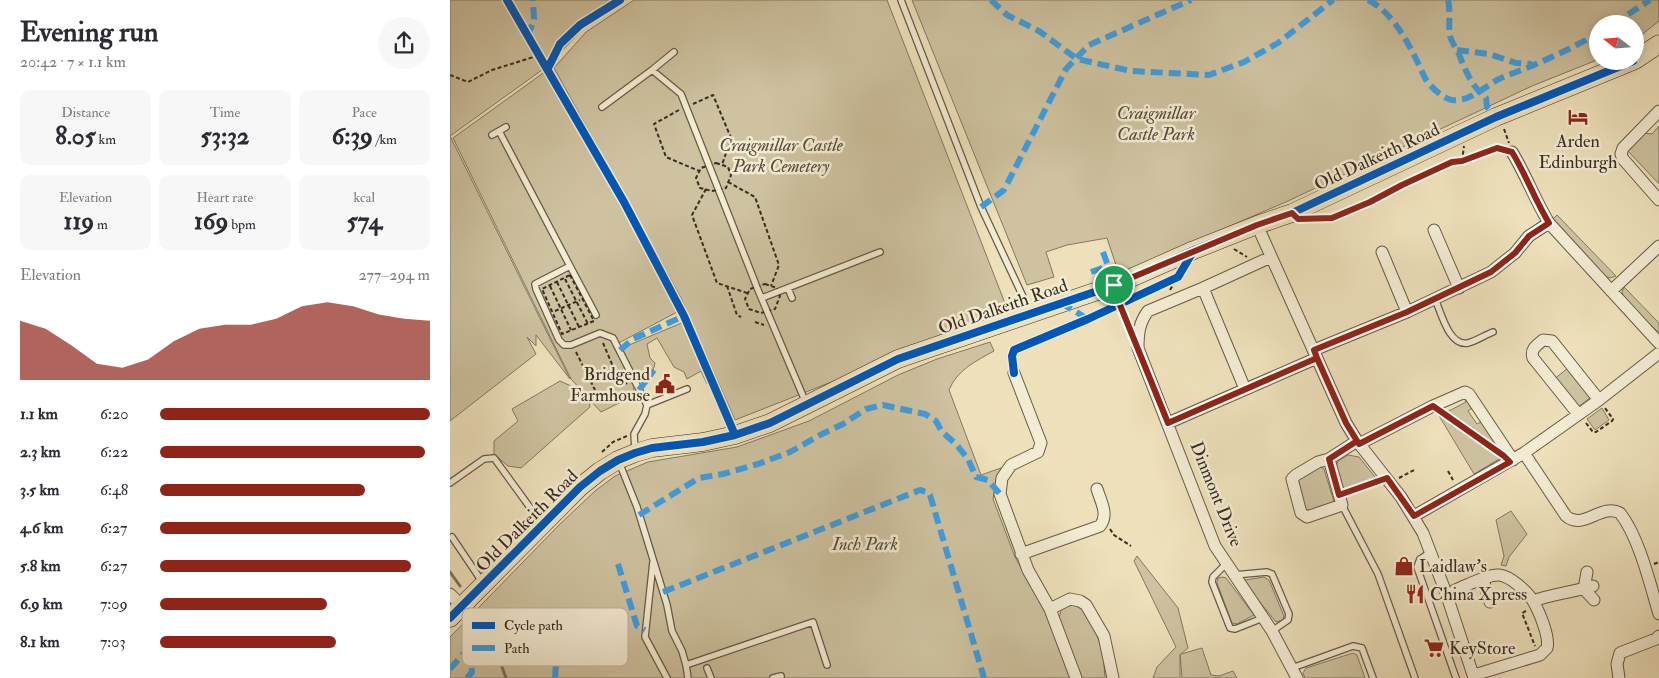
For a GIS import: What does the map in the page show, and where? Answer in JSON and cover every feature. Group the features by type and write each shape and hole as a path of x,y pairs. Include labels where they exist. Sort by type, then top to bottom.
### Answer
{"main road":[{"name":"Old Dalkeith Road","path":"1644,54 1659,44"},
{"name":"Old Dalkeith Road","path":"454,606 485,584 580,487 600,470 618,460 652,448 702,442 770,423 898,359 1114,285 1257,225 1292,213 1496,117 1612,70"}],"street":[{"path":"1659,111 1623,148 1621,154 1623,159 1659,200"},
{"path":"1512,152 1549,223 1659,343"},
{"path":"1168,423 1245,389 1315,354 1491,272 1515,253 1529,236 1549,223"},
{"path":"1257,225 1346,423 1358,443 1414,516 1431,552 1474,677 1538,655 1547,648 1548,638 1534,604 1525,592 1504,576 1495,575 1455,590"},
{"path":"1434,230 1459,288"},
{"path":"1611,291 1659,246"},
{"path":"1382,252 1407,312"},
{"name":"Dinmont Drive","path":"1271,257 1148,311 1142,318 1138,331 1138,348 1216,546 1226,564 1264,618 1295,673"},
{"path":"1203,288 1245,389"},
{"path":"1578,414 1533,358 1533,349 1544,340 1552,341 1599,400"},
{"path":"1414,516 1524,453 1599,400 1659,353"},
{"path":"1014,373 1041,443 1038,452 1011,465 1002,478 1000,494 1021,554 1050,609 1076,678"},
{"path":"1329,459 1341,500 1307,517 1302,513 1292,480 1296,475 1318,462 1329,459 1461,392 1465,392 1469,394 1511,461"},
{"path":"1524,453 1570,520 1582,520 1609,510 1615,510 1620,513 1629,528 1644,565 1659,614"},
{"path":"1021,554 1100,526 1104,520 1105,513 1096,489"},
{"path":"1587,572 1589,587 1594,600"},
{"path":"1483,580 1490,602"},
{"path":"1534,604 1548,595 1589,587"},
{"path":"1050,609 1070,599 1080,601 1086,605 1104,636 1112,678"},
{"path":"1619,678 1617,664 1620,653 1656,639 1659,636"}],"lane":[{"path":"901,0 981,207 1025,301 1029,314"},
{"path":"602,107 674,52"},
{"path":"652,70 681,94 762,298 807,405"},
{"path":"492,135 506,126"},
{"path":"499,131 596,315"},
{"path":"762,298 880,252"},
{"path":"570,266 535,284 536,289 559,340 564,345 571,345 600,333 613,338 647,405 645,414 634,434 635,453"},
{"path":"788,288 792,298"},
{"path":"1435,299 1451,337 1458,343 1467,344 1493,332"},
{"path":"647,405 687,390"},
{"path":"450,483 484,459 494,458 542,524"},
{"path":"618,460 637,507 667,604 672,631 682,651 688,678"},
{"path":"1341,500 1378,574 1415,678"},
{"path":"452,537 485,584"},
{"path":"1431,552 1420,558 1417,567 1456,678"},
{"path":"654,560 645,637 667,678"},
{"name":"Dinmont Drive","path":"1226,564 1213,577 1212,582 1230,628 1235,630 1264,618"},
{"name":"Dinmont Drive","path":"1234,575 1267,572 1272,574 1288,614 1288,620 1272,632"},
{"path":"686,665 813,622 827,665"},
{"name":"Dinmont Drive","path":"1295,673 1353,646 1362,648 1373,678"},
{"path":"707,668 711,678"},
{"path":"773,678 781,676"}],"path":[{"path":"450,75 468,82 492,70 540,55"},
{"path":"1503,126 1512,152"},
{"path":"1292,213 1298,219 1332,218 1370,202 1452,162 1462,161 1497,148 1512,152"},
{"path":"728,182 756,197 780,265 771,286"},
{"path":"706,189 692,215 717,283 747,293"},
{"path":"1221,240 1258,264"},
{"path":"1161,285 1178,277 1182,270"},
{"path":"570,275 594,321 562,334 542,289 564,278 570,275"},
{"path":"564,278 588,324"},
{"path":"556,282 579,327"},
{"path":"1114,285 1120,305 1138,348"},
{"path":"550,286 571,330"},
{"path":"727,286 737,315 741,317"},
{"path":"552,312 583,298"},
{"path":"1112,309 1128,301"},
{"path":"601,338 617,376 641,393"},
{"path":"575,349 595,390"},
{"path":"1578,414 1593,432 1596,432 1613,419 1599,400"},
{"path":"1433,406 1511,461"},
{"path":"1341,500 1416,469"},
{"path":"1104,520 1114,535 1131,546"},
{"path":"1534,604 1522,613 1538,655"}],"green space":[{"path":"450,0 626,0 584,28 546,67 450,136"},
{"name":"Craigmillar Castle Park Cemetery","path":"634,0 887,0 1008,311 897,353 867,368 735,420 681,298 554,68 586,32"},
{"name":"Craigmillar Castle Park","path":"912,0 1659,0 1659,21 1644,33 1644,15 1589,15 1589,63 1532,86 1288,201 1119,274 1107,238 1067,245 1046,252 1054,277 1027,285"},
{"path":"546,71 679,311 613,346 634,385 633,396 601,412 589,399 590,407 521,468 508,466 494,454 494,441 518,421 512,409 560,381 582,391 571,379 453,138"},
{"path":"1659,126 1659,184 1626,149 1643,133 1652,134"},
{"path":"450,136 570,379 536,335 536,346 527,337 536,354 450,421"},
{"path":"1557,215 1616,276 1610,278 1605,276 1553,219"},
{"path":"1624,287 1659,323 1659,333 1624,298 1622,292"},
{"path":"684,322 709,382 707,384 701,371 687,379 684,372 674,367 657,338 647,344 650,358 655,363 651,374 642,382 628,363 622,348"},
{"name":"Inch Park","path":"990,342 994,351 974,362 962,372 952,383 949,390 981,475 1001,468 996,480 993,499 1015,557 1046,612 1071,678 450,678 450,637 462,625 462,666 628,666 628,608 478,608 559,525 595,491 615,476 648,462 737,447 809,421 898,375 937,359"},
{"path":"1568,368 1591,397 1577,408 1553,380"},
{"path":"1462,395 1474,407 1468,411 1477,424 1483,421 1504,456 1474,474 1435,409 1441,406 1445,413 1466,402"},
{"path":"1602,408 1609,420 1595,430 1587,419"},
{"path":"1348,455 1359,457 1379,482 1342,495 1336,467 1338,461"},
{"path":"1320,466 1324,469 1335,505 1309,512 1304,509 1296,481"},
{"path":"1511,511 1527,534 1509,557 1506,566 1501,565 1504,556 1496,520"},
{"path":"1137,556 1178,608 1188,648 1181,654 1202,648 1211,675 1219,676 1233,671 1237,678 1182,678 1180,654 1180,678 1153,678 1157,667 1176,647 1134,561"},
{"path":"1264,577 1269,580 1284,616 1283,620 1276,622 1245,584 1245,580"},
{"path":"1218,578 1226,578 1254,615 1237,624 1232,623 1217,583"},
{"path":"1068,605 1079,606 1092,622 1103,652 1105,678 1080,678 1059,619 1061,610"},
{"path":"1353,653 1357,655 1365,678 1305,678 1303,673 1306,668"}],"waterway":[{"path":"450,572 460,586"},
{"path":"502,666 506,678"}],"marked path":[{"path":"528,36 534,19 533,0"},
{"path":"991,0 1007,15 1039,31 1077,59 1131,71 1209,75 1244,62 1278,43 1333,0"},
{"path":"981,207 1004,190 1066,69 1089,45 1191,0"},
{"path":"1368,0 1378,6 1402,33 1429,83 1440,94 1452,100 1470,97 1497,80 1589,38"},
{"path":"1448,0 1451,39 1470,78 1486,98 1487,107 1496,117"},
{"path":"1627,15 1650,0"},
{"path":"1457,50 1489,54 1516,63 1532,64"},
{"path":"1103,252 1115,285"},
{"path":"1091,272 1108,266"},
{"path":"1061,303 1088,319"},
{"path":"620,350 633,339 684,316"},
{"path":"639,390 654,370"},
{"path":"639,515 699,478 723,474 790,452 843,424 866,409 883,405 925,414 936,421 942,432 956,444 968,459 976,477 988,480 1000,494"},
{"path":"663,592 920,490 930,495 984,678"},
{"path":"618,564 637,626 645,630"},
{"path":"450,669 462,655"},
{"path":"467,678 472,672 471,666"},
{"path":"555,678 556,666"}],"cycle path":[{"path":"507,0 624,202 684,316 735,435"},
{"path":"548,68 560,44 580,25 620,0"},
{"path":"450,618 580,487 618,460 652,448 703,442 735,435 770,423 898,359 1115,285 1194,250 1292,213 1496,117 1611,70"},
{"path":"1014,373 1012,356 1014,350 1088,319 1178,277 1194,250"},
{"path":"1115,285 1119,305 1138,348"}],"place":[{"name":"Arden Edinburgh","path":"1578,117"},
{"name":"Bridgend Farmhouse","path":"665,384"},
{"name":"Laidlaw's","path":"1404,566"},
{"name":"China Xpress","path":"1415,594"},
{"name":"KeyStore","path":"1434,648"}],"route":[{"path":"1114,285 1120,305 1168,423 1317,358 1346,423 1359,444 1433,406 1510,462 1414,516 1387,478 1339,495 1329,459 1357,441 1346,423 1314,350 1407,312 1477,280 1502,265 1529,236 1549,223 1512,152 1497,148 1462,161 1452,162 1370,202 1332,218 1298,219 1292,213 1194,250 1114,285"}]}
